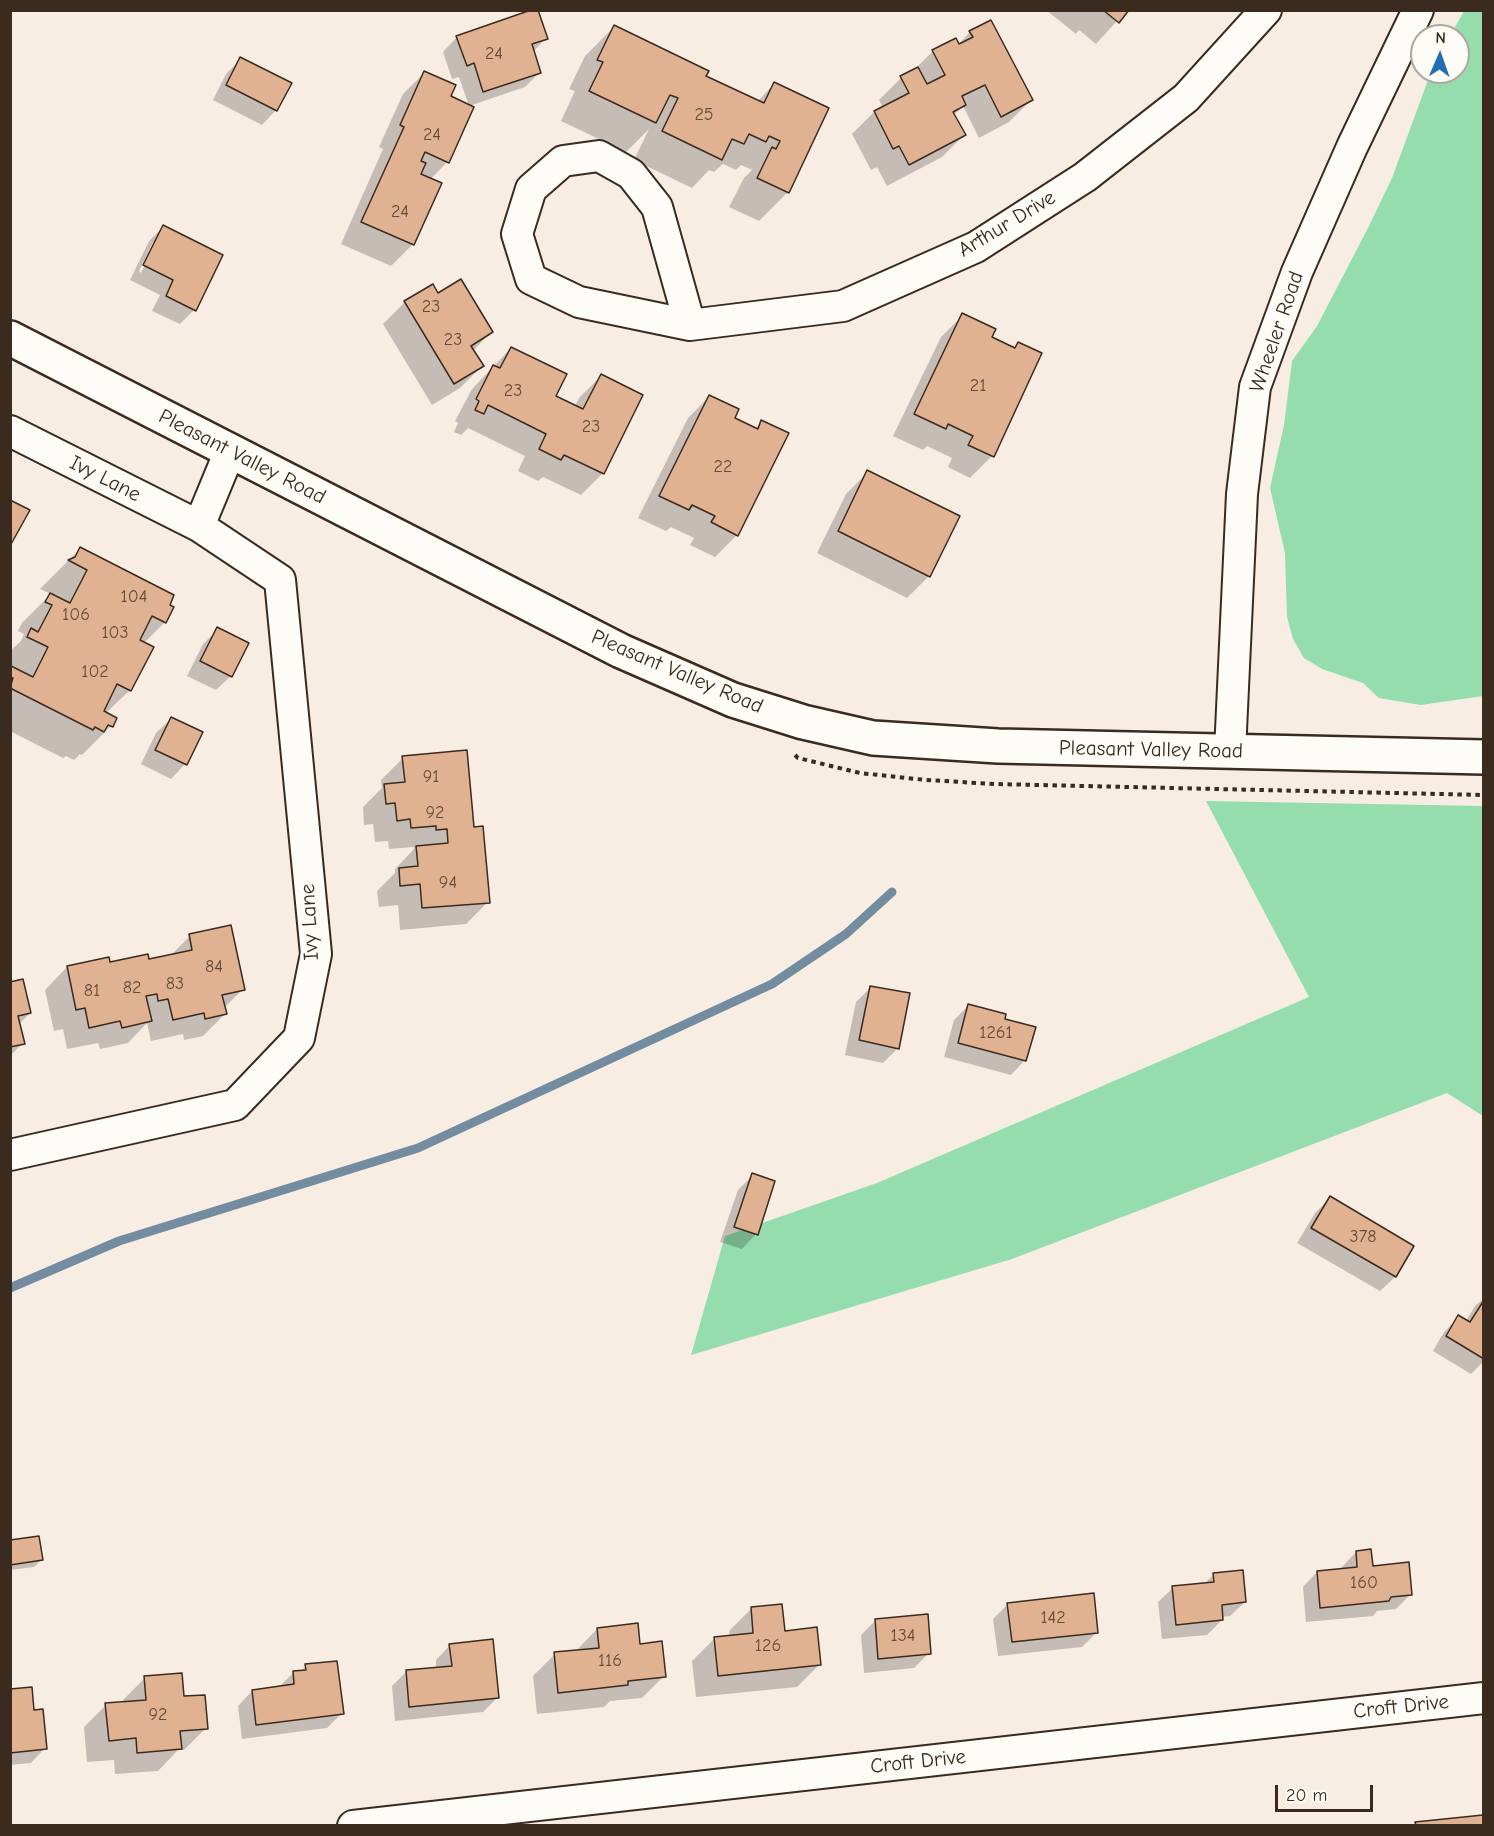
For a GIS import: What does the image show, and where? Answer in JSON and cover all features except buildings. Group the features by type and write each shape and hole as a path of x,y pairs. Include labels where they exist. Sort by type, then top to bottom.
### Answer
{"main road":[{"name":"Pleasant Valley Road","path":"10,338 621,651 733,700 803,722 873,738 998,746 1484,757"}],"street":[{"name":"Arthur Drive","path":"690,325 657,207 631,174 599,156 563,161 531,189 517,234 531,279 579,302 690,325 843,306 976,247 1085,177 1186,98 1266,10"},
{"name":"Wheeler Road","path":"1230,752 1242,494 1255,387 1297,272 1352,147 1418,10"},
{"name":"Ivy Lane","path":"10,431 199,526 280,580 316,954 300,1038 235,1105 10,1155"},
{"path":"199,526 230,451"},
{"name":"Croft Drive","path":"353,1826 451,1820 1484,1698"}],"green space":[{"path":"1464,11 1484,11 1483,696 1421,705 1379,698 1363,683 1322,669 1304,658 1293,639 1287,617 1285,553 1270,488 1284,425 1292,361 1317,326 1368,228 1392,178 1427,84 1470,84 1470,24 1457,24"},
{"path":"1206,801 1483,806 1483,1116 1447,1093 1012,1259 691,1355 725,1236 877,1183 1309,997"}],"waterway":[{"path":"10,1288 119,1241 418,1148 772,984 846,934 892,892"}]}
